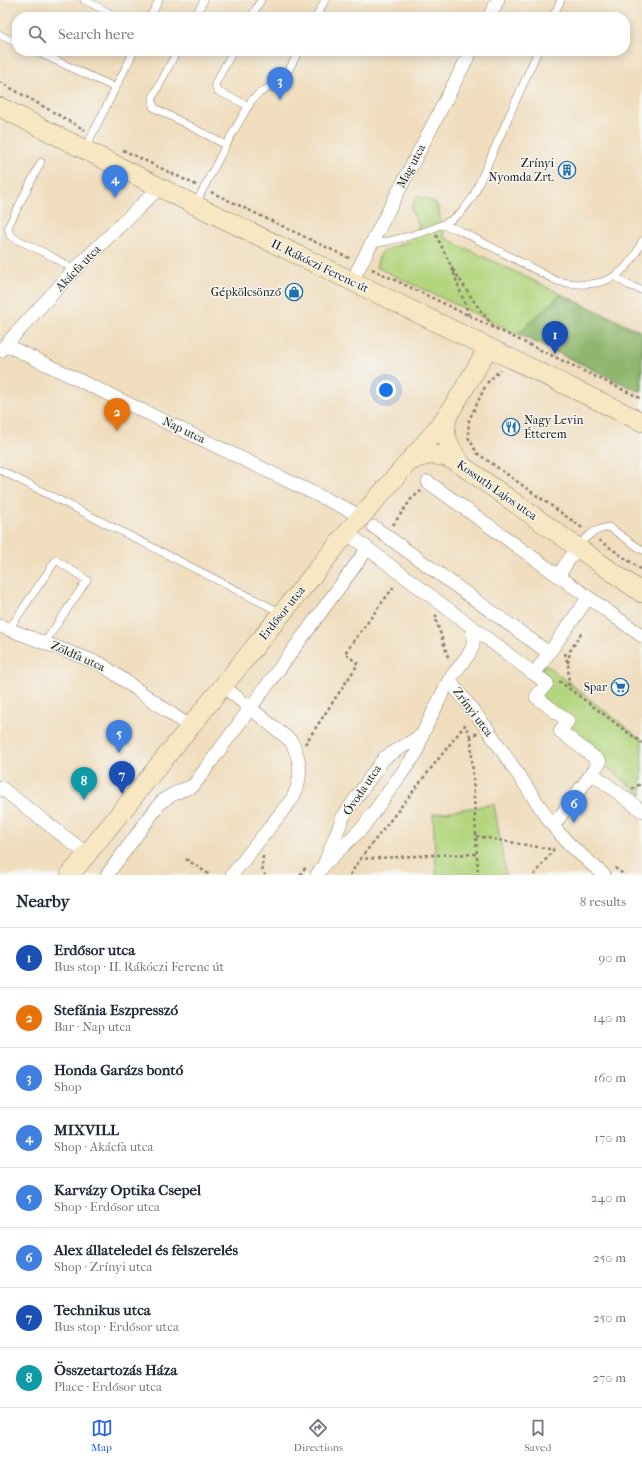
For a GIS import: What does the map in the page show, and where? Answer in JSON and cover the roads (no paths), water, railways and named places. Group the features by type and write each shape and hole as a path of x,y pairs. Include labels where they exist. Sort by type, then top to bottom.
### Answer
{"street":[{"path":"492,12 498,0"},
{"name":"Mag utca","path":"352,281 468,56"},
{"name":"II. Rákóczi Ferenc út","path":"0,108 88,143 159,188 199,197 352,281 642,422"},
{"name":"Akácfa utca","path":"3,348 74,270 159,188"},
{"name":"Erdősor utca","path":"70,875 347,533 368,521 410,461 450,410 488,347"},
{"name":"Nap utca","path":"3,348 368,521 549,653"},
{"path":"450,410 447,418 446,435 448,443 464,467"},
{"name":"Kossuth Lajos utca","path":"410,461 425,455 440,455 450,458 642,593"},
{"path":"428,482 642,636"},
{"path":"347,533 472,627 537,670 546,683 536,697 568,721 560,731 600,762 554,826"},
{"path":"558,576 577,547"},
{"path":"107,875 161,802 182,790 193,786 368,548"},
{"path":"537,670 588,598"},
{"name":"Zöldfa utca","path":"5,627 101,664 190,727"},
{"name":"Zrínyi utca","path":"472,627 474,638 473,646 452,677 554,826 570,845 604,875"},
{"path":"321,870 363,827 417,752 422,735 452,677"},
{"path":"223,686 291,741 296,751 300,777 298,788 292,799 232,875"},
{"name":"Óvoda utca","path":"321,870 343,817 384,758 422,735"},
{"path":"592,773 642,812"},
{"path":"0,787 87,854"}],"lane":[{"path":"84,0 108,12"},
{"path":"153,12 159,0"},
{"path":"198,12 204,0"},
{"path":"254,12 261,0"},
{"path":"319,12 325,0"},
{"path":"555,12 560,0"},
{"path":"0,35 12,41"},
{"path":"46,56 116,88"},
{"path":"88,143 132,56"},
{"path":"174,56 153,97 153,107 226,145"},
{"path":"230,56 215,84 217,91 249,106"},
{"path":"199,197 251,101 258,94 285,77 296,56"},
{"path":"370,245 442,225 459,214 472,197 536,56"},
{"path":"41,162 8,227 10,236 53,257 74,270"},
{"path":"442,225 457,229 557,281 570,284 600,282 615,276 627,267 636,254 642,241"},
{"path":"615,276 628,285 642,290"},
{"path":"0,470 282,614"},
{"path":"577,547 590,533 609,526 642,550"},
{"path":"5,627 56,560 87,580 45,642"}],"place":[{"name":"Honda Garázs bontó","path":"280,100"},
{"name":"Zrínyi Nyomda Zrt.","path":"567,170"},
{"name":"MIXVILL","path":"115,198"},
{"name":"Gépkölcsönző","path":"294,292"},
{"name":"Erdősor utca","path":"555,354"},
{"name":"Nagy Levin Étterem","path":"511,427"},
{"name":"Stefánia Eszpresszó","path":"117,431"},
{"name":"Spar","path":"620,687"},
{"name":"Karvázy Optika Csepel","path":"119,753"},
{"name":"Technikus utca","path":"122,794"},
{"name":"Összetartozás Háza","path":"84,800"},
{"name":"Alex állateledel és felszerelés","path":"574,823"}]}
